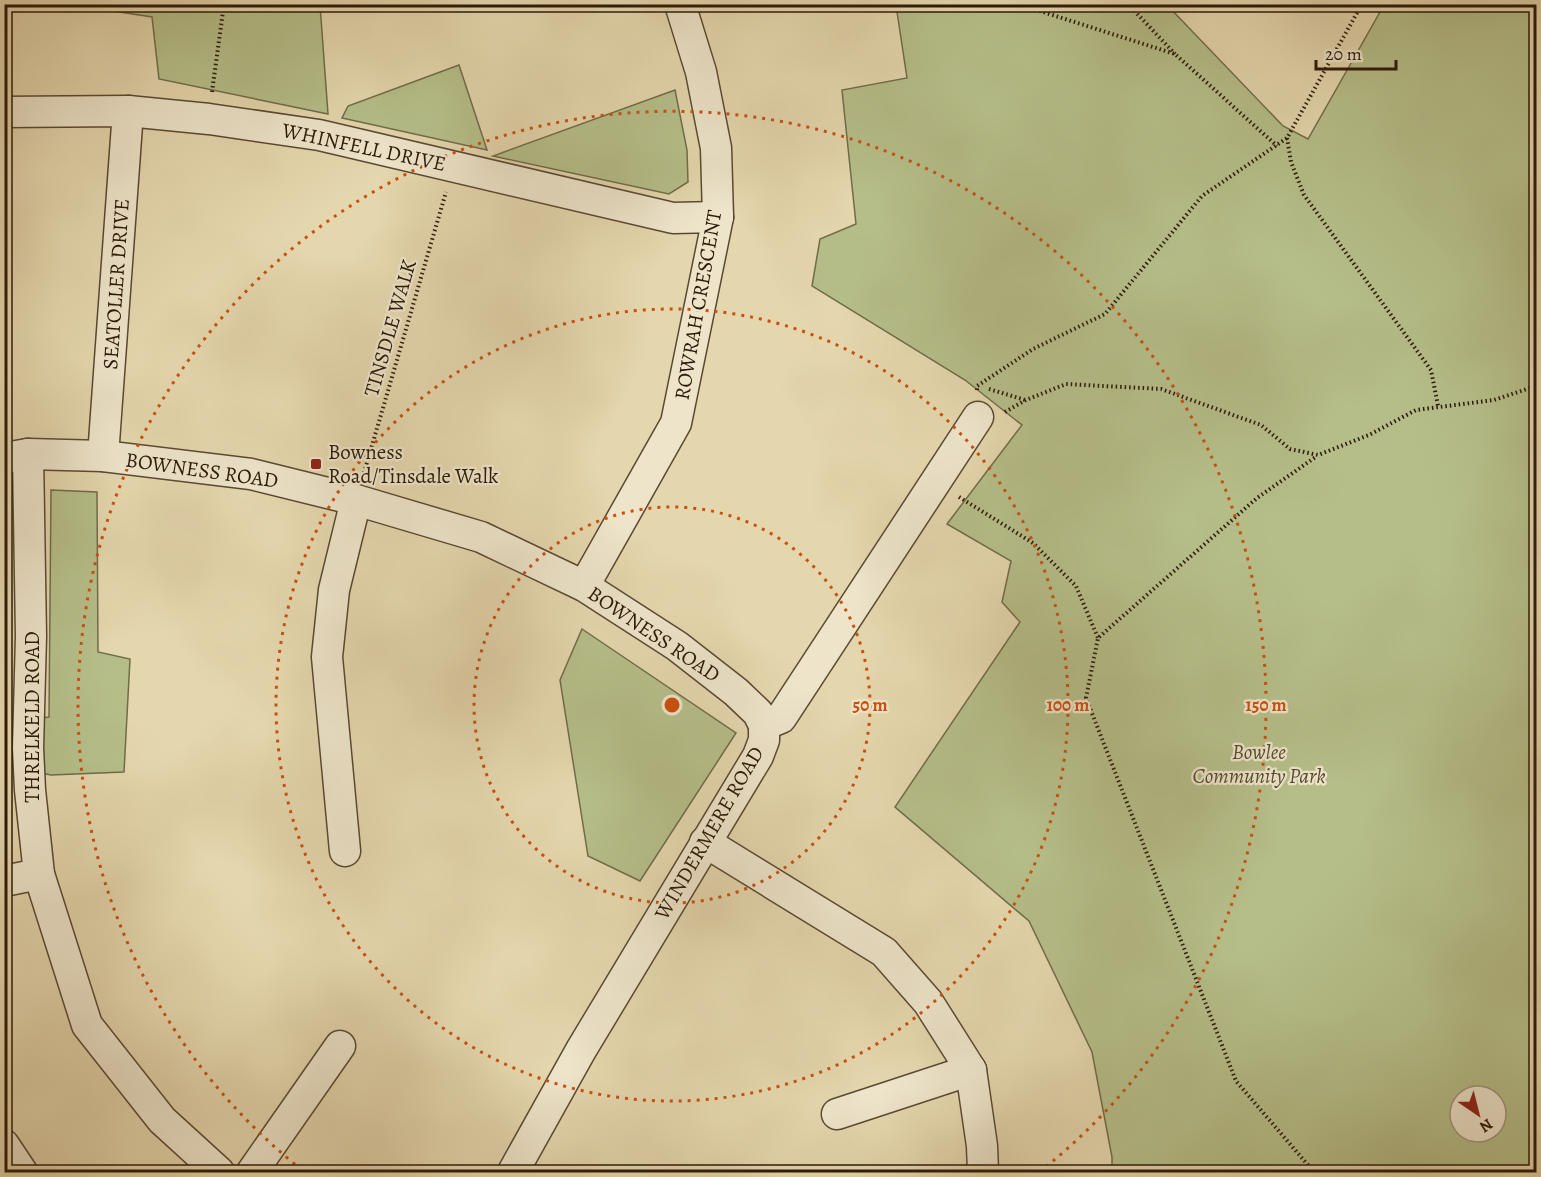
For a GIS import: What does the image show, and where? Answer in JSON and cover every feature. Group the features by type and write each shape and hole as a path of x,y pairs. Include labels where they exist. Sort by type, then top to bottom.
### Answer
{"street":[{"name":"ROWRAH CRESCENT","path":"584,586 676,423 718,217 716,148 688,6"},
{"name":"WHINFELL DRIVE","path":"4,112 128,111 209,119 320,135 673,218 718,217"},
{"name":"SEATOLLER DRIVE","path":"104,456 128,111"},
{"name":"WINDERMERE ROAD","path":"513,1173 580,1050 758,756 764,740 764,725 781,718 978,417"},
{"name":"BOWNESS ROAD","path":"16,456 104,456 250,474 356,500 481,537 584,586 677,646 711,671 758,713 764,725"},
{"name":"THRELKELD ROAD","path":"16,456 31,636 28,748 39,874 87,1025 162,1120 219,1173"},
{"path":"345,851 327,657 334,590 356,500"},
{"path":"705,842 884,952 928,1002 971,1070 982,1146 983,1173"},
{"path":"4,881 39,874"},
{"path":"252,1173 340,1046"},
{"path":"837,1114 971,1070"},
{"path":"4,1145 22,1173"}],"path":[{"path":"209,119 224,4"},
{"path":"1018,4 1175,54"},
{"path":"1128,4 1175,54 1277,146"},
{"path":"976,386 1033,349 1105,314 1202,196 1287,138 1362,4"},
{"path":"1287,138 1291,162 1304,195 1431,370 1438,406"},
{"name":"TINSDLE WALK","path":"356,500 454,165"},
{"path":"976,386 978,417 1006,411 1026,400 1066,384 1161,389 1260,425 1290,449 1318,455"},
{"path":"976,386 1026,400"},
{"path":"1098,638 1257,498 1318,455 1369,435 1416,410 1494,400 1536,386"},
{"path":"935,483 1033,543 1076,586 1098,638 1086,698 1236,1081 1314,1173"}],"green space":[{"path":"74,5 320,5 328,114 159,79 152,17"},
{"name":"Bowlee Community Park","path":"896,5 1167,5 1283,126 1308,139 1384,5 1536,5 1536,1172 1112,1172 1112,1157 1092,1052 1029,921 895,807 1020,622 1002,602 1011,561 947,524 1022,425 965,380 812,286 820,239 856,224 842,90 907,78"},
{"path":"459,65 487,150 342,118 348,106"},
{"path":"675,90 687,150 688,182 669,194 493,156"},
{"path":"51,490 97,492 98,652 130,659 124,772 51,775 5,766 5,720 49,717"},
{"path":"582,629 736,733 640,881 588,856 560,680"}],"place":[{"name":"Bowness Road/Tinsdale Walk","path":"316,464"}]}
